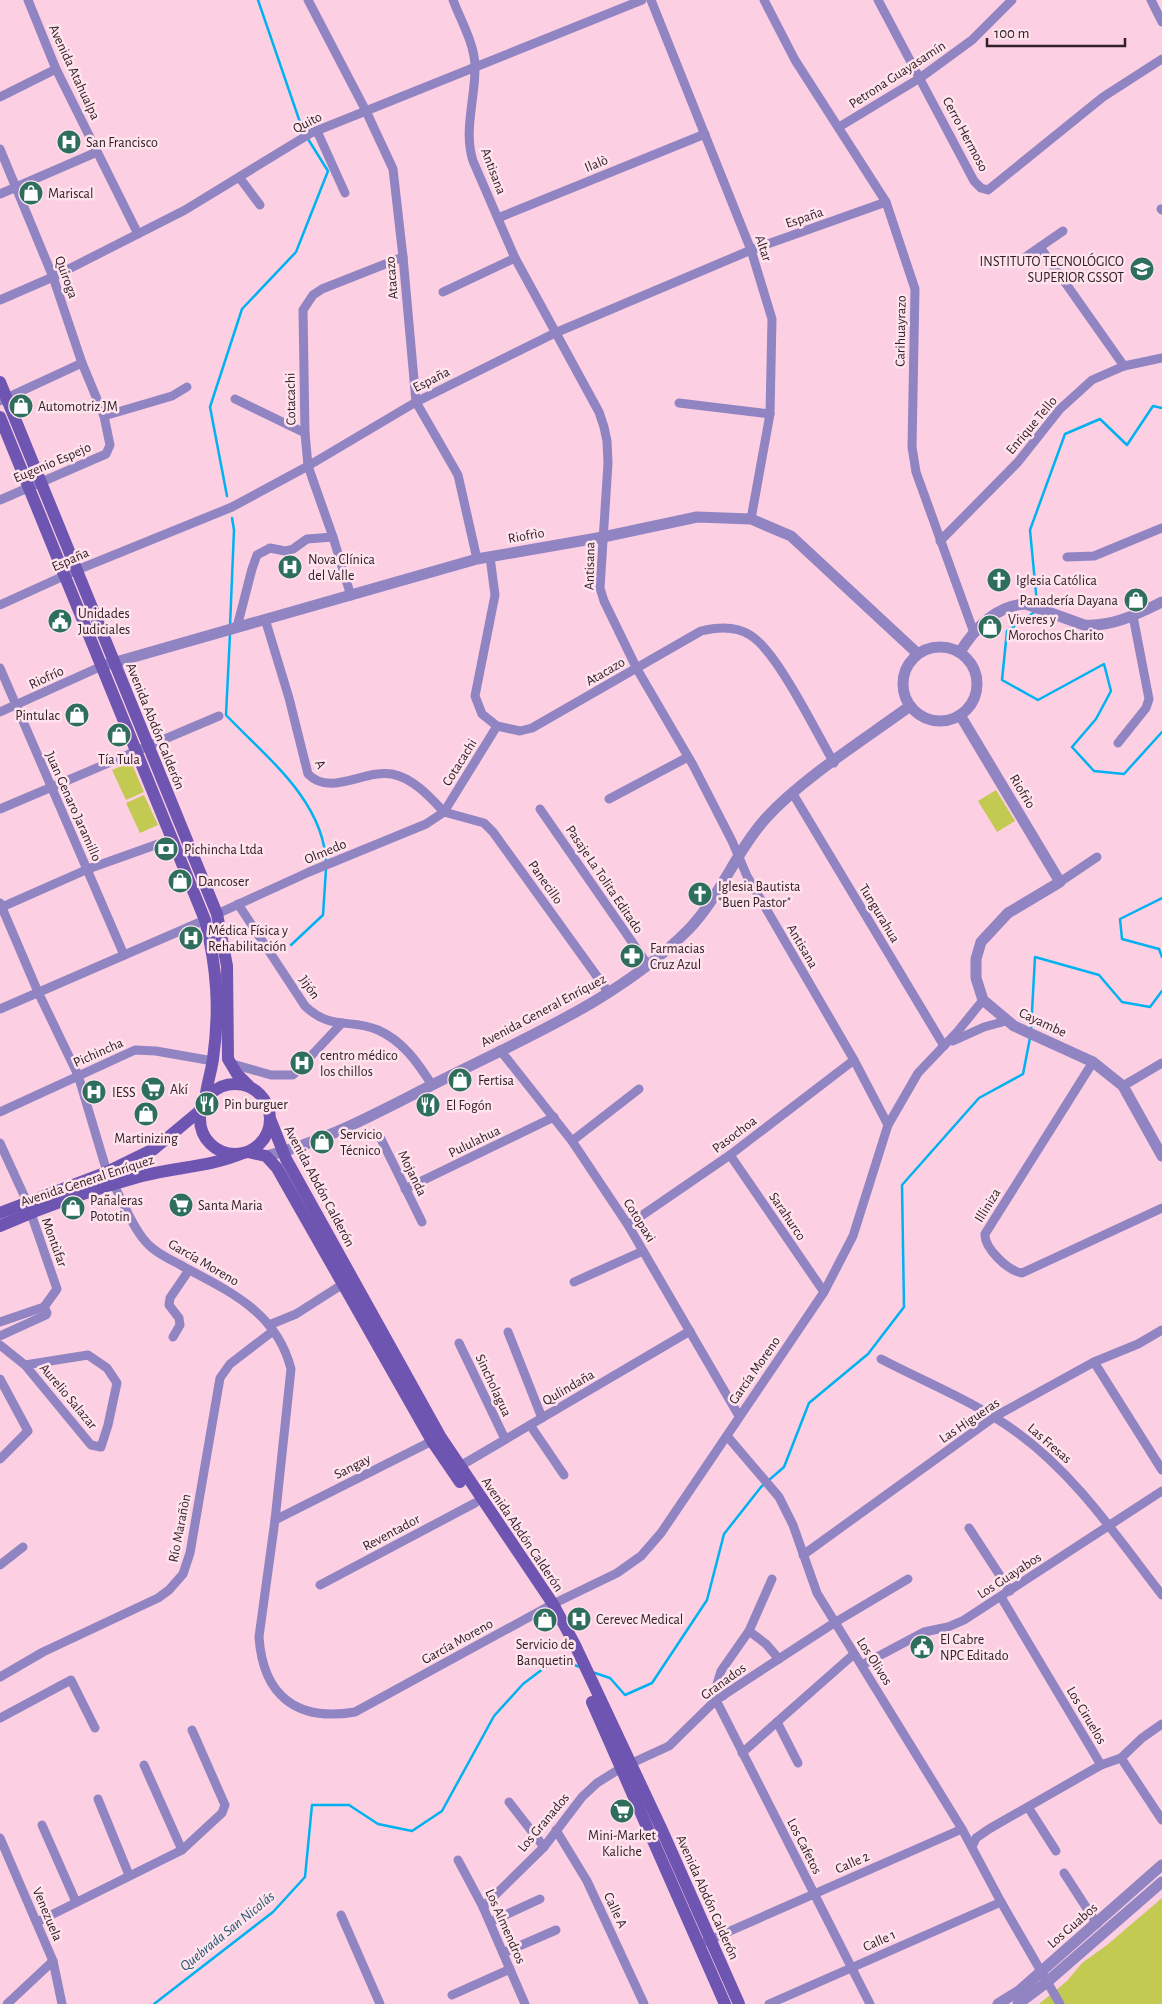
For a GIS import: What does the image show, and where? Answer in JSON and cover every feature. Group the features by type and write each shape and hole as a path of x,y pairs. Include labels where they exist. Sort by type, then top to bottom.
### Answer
{"main road":[{"name":"Avenida Abdón Calderón","path":"0,382 3,400 41,483 71,572 108,664 136,752 172,840 211,917 217,972 217,1023 213,1061 203,1105"},
{"name":"Avenida Abdón Calderón","path":"0,417 28,487 71,572"},
{"name":"Avenida Abdón Calderón","path":"108,664 149,747 227,966 229,1063"},
{"path":"229,1063 249,1086"},
{"path":"246,1153 264,1140 272,1126 268,1104 257,1090 249,1086 234,1084 220,1087 203,1105 201,1125 207,1140 213,1146 227,1153 266,1156"},
{"name":"Avenida General Enríquez","path":"0,1226 28,1207 107,1172 164,1142 203,1105"},
{"name":"Avenida Abdón Calderón","path":"272,1126 282,1151 436,1439"},
{"name":"Avenida General Enríquez","path":"0,1213 164,1171 214,1164 246,1153"},
{"name":"Avenida Abdón Calderón","path":"266,1156 277,1168 343,1284 436,1439 550,1606 572,1646 626,1766 739,2004"},
{"name":"Avenida Abdón Calderón","path":"456,1469 474,1503 550,1606"},
{"name":"Avenida Abdón Calderón","path":"626,1766 698,1945 725,2004"}],"street":[{"name":"Avenida Atahualpa","path":"28,0 56,69 138,234"},
{"name":"Atacazo","path":"308,0 366,111 392,169 403,257 416,402 458,475 477,559"},
{"name":"Antisana","path":"453,0 473,50 475,66 470,153 515,258 599,412 607,441 608,463 603,537 602,593 637,669 688,757 732,841 747,876 854,1060 888,1125"},
{"name":"Quito","path":"0,300 53,277 185,210 314,132 642,0"},
{"name":"Altar","path":"651,0 751,250 772,319 770,414 752,519"},
{"name":"Carihuayrazo","path":"764,0 795,60 886,202 915,289 912,447 922,495 973,630"},
{"name":"Cerro Hermoso","path":"878,0 974,181 982,188 988,190 1103,97 1162,59"},
{"name":"Petrona Guayasamín","path":"839,127 920,78 972,40 1012,0"},
{"path":"1151,0 1161,18"},
{"path":"0,97 56,69"},
{"path":"314,132 345,193"},
{"name":"Ilalò","path":"498,218 705,134"},
{"name":"Quiroga","path":"0,149 53,277 82,363 104,416"},
{"path":"0,194 97,152"},
{"path":"239,178 260,204"},
{"name":"España","path":"0,605 71,572 232,507 308,466 416,402 555,333 751,250 886,202"},
{"path":"1021,260 1063,231"},
{"path":"1040,247 1124,366"},
{"name":"Cotacachi","path":"351,596 308,466 305,433 303,319 308,302 322,289 403,257"},
{"path":"443,292 515,258"},
{"name":"Enrique Tello","path":"940,541 1018,462 1067,402 1092,380 1124,366 1162,358"},
{"path":"3,400 82,363"},
{"path":"104,416 172,396 187,387"},
{"path":"235,400 305,433"},
{"path":"679,403 770,414"},
{"name":"Eugenio Espejo","path":"0,500 106,454 110,445 104,416"},
{"name":"Riofrìo","path":"108,664 477,559 603,537 697,517 752,519 791,536 918,653"},
{"path":"1067,557 1094,556 1162,528"},
{"path":"236,628 252,569 258,555 270,548 285,551 293,550 307,539 333,537"},
{"path":"490,557 495,595 475,696 482,714 497,726"},
{"path":"960,652 973,630 1004,608 1017,604 1026,604 1084,625 1094,626 1111,624 1162,602"},
{"path":"1118,743 1146,708 1149,699 1133,616"},
{"name":"A","path":"265,619 289,698 308,774 316,781 325,784 382,773 392,774 414,784 444,812"},
{"name":"Atacazo","path":"497,726 520,731 532,728 701,631 715,628 749,634 767,648 834,763"},
{"path":"938,646 960,652 974,668 977,689 974,700 960,715 939,721 928,719 910,706 904,696 902,684 906,667 918,653 938,646"},
{"name":"Riofrío","path":"0,712 108,664"},
{"name":"Juan Genaro Jaramillo","path":"0,668 50,788 88,869 124,955"},
{"name":"Avenida General Enríquez","path":"266,1156 324,1137 432,1085 609,993 648,965 696,921 749,840 767,817 793,794 910,706"},
{"name":"Riofrìo","path":"960,715 1060,882"},
{"path":"0,809 219,716"},
{"name":"Cotacachi","path":"444,812 497,726"},
{"path":"609,799 688,757"},
{"name":"Tungurahua","path":"793,794 944,1046"},
{"name":"Pasaje La Tolita Editado","path":"540,809 648,965"},
{"name":"Olmedo","path":"0,1009 309,872 426,824 444,812"},
{"name":"Panecillo","path":"444,812 484,823 493,832 609,993"},
{"path":"107,1172 78,1075 38,992 1,906 88,869 172,840"},
{"path":"983,1000 976,978 976,959 980,942 1008,913 1097,858"},
{"name":"Jijón","path":"238,904 305,1006 323,1020 377,1030 396,1041 415,1060 432,1085"},
{"name":"García Moreno","path":"114,1185 146,1242 189,1270 226,1288 263,1317 288,1358 291,1370 276,1520 259,1637 260,1653 266,1676 273,1686 293,1704 306,1711 324,1715 355,1712 550,1606 617,1573 641,1556 661,1533 727,1436 738,1416 824,1292 852,1236 888,1125 918,1073 983,1000"},
{"name":"Cayambe","path":"983,1000 1010,1024 1093,1062 1123,1086 1162,1156"},
{"path":"229,1063 271,1075 293,1075 342,1023"},
{"name":"García Moreno","path":"944,1046 964,1035 1010,1024"},
{"name":"Pichincha","path":"0,1112 135,1050 156,1051 213,1061"},
{"name":"Cotopaxi","path":"500,1050 572,1141 628,1225 738,1416"},
{"name":"Pasochoa","path":"628,1225 730,1155 854,1060"},
{"name":"Illiniza","path":"1093,1062 985,1234 988,1248 1014,1272 1022,1273 1162,1208"},
{"path":"1123,1086 1162,1063"},
{"path":"572,1141 639,1089"},
{"name":"Pululahua","path":"406,1189 554,1117"},
{"path":"272,1126 288,1141 303,1144"},
{"name":"Mojanda","path":"379,1135 422,1222"},
{"name":"Montùfar","path":"0,1142 28,1207 57,1289 44,1307"},
{"name":"Sarahurco","path":"730,1155 824,1292"},
{"path":"574,1282 643,1251"},
{"path":"173,1337 180,1326 179,1318 169,1305 170,1298 189,1270"},
{"name":"Río Marañòn","path":"0,1677 43,1652 147,1604 176,1584 189,1560 220,1378 230,1364 271,1328 343,1284"},
{"path":"0,1322 44,1307 47,1313 0,1336"},
{"name":"Las Higueras","path":"803,1554 994,1418 1094,1362 1138,1344 1162,1330"},
{"name":"Qulindaña","path":"456,1469 690,1331"},
{"path":"508,1332 542,1418"},
{"name":"Sincholagua","path":"459,1343 505,1440"},
{"name":"Aurelio Salazar","path":"0,1345 25,1365 91,1444 101,1446 116,1388 116,1383 107,1368 88,1355 25,1365"},
{"name":"Las Fresas","path":"881,1359 994,1418 1015,1431 1063,1471 1162,1595"},
{"path":"1094,1362 1162,1470"},
{"path":"0,1379 28,1431 0,1459"},
{"path":"530,1425 564,1475"},
{"name":"Los Olivos","path":"727,1436 779,1497 817,1593 962,1829 1001,1902 1060,2004"},
{"name":"Sangay","path":"276,1520 436,1439"},
{"name":"Los Guayabos","path":"862,1665 924,1632 948,1627 964,1620 1162,1491"},
{"name":"Reventador","path":"320,1585 474,1503"},
{"path":"969,1528 1010,1591"},
{"path":"0,1565 23,1547"},
{"path":"719,1698 718,1684 721,1671 749,1631 772,1579"},
{"name":"Granados","path":"626,1766 669,1746 719,1698 834,1623 908,1579"},
{"name":"Los Ciruelos","path":"1001,1597 1101,1766 1121,1758"},
{"path":"749,1631 766,1644 779,1659"},
{"path":"742,1753 854,1654"},
{"path":"0,1718 71,1680 95,1728"},
{"name":"Los Cafetos","path":"719,1698 742,1753 870,2004"},
{"path":"777,1722 798,1763"},
{"path":"1162,1724 1142,1738 1121,1758 1162,1820"},
{"path":"37,1922 128,1875 182,1850 225,1809 192,1730"},
{"path":"144,1765 182,1850"},
{"name":"Los Granados","path":"483,1907 544,1847 592,1788 626,1766"},
{"path":"972,1847 980,1834 1101,1766"},
{"path":"98,1798 128,1875"},
{"path":"508,1802 544,1847"},
{"path":"1028,1807 1056,1851"},
{"path":"42,1825 76,1902"},
{"name":"Calle 2","path":"698,1945 962,1829"},
{"name":"Calle A","path":"556,1830 587,1881 644,2004"},
{"name":"Venezuela","path":"0,1838 53,1961 62,2004"},
{"name":"Los Almendros","path":"458,1860 483,1907 526,2004"},
{"name":"Los Guabos","path":"998,2004 1019,1991 1162,1865"},
{"path":"1064,1873 1097,1924"},
{"name":"Los Guabos","path":"1018,2004 1048,1982 1162,1882"},
{"path":"490,1922 540,1899"},
{"name":"Calle 1","path":"769,2004 1001,1902"},
{"path":"341,1915 380,2004"},
{"path":"503,1953 556,1930"},
{"path":"7,2004 53,1961"},
{"path":"452,1994 510,1969"}],"green space":[{"path":"131,762 144,792 126,800 112,770"},
{"path":"996,790 1015,821 997,832 978,801"},
{"path":"144,795 158,825 140,833 126,803"},
{"path":"1162,1898 1162,2004 1039,2004 1067,1981 1082,1963 1107,1945"}],"waterway":[{"path":"227,496 210,407 242,309 296,252 328,171 303,131 258,0"},
{"name":"Quebrada San Nicolás","path":"1037,604 1030,530 1065,434 1100,419 1127,445 1153,406 1162,408"},
{"path":"230,626 234,530 232,518"},
{"name":"Quebrada San Nicolás","path":"1036,611 1007,631 1002,680 1038,700 1104,664 1111,691 1096,719 1072,747 1094,771 1124,774 1162,732"},
{"path":"230,634 226,715 275,764 304,800 315,820 323,841 326,863"},
{"path":"291,945 323,915 326,869"},
{"name":"Quebrada San Nicolás","path":"1162,898 1120,919 1122,939 1159,949 1162,957"},
{"name":"Quebrada San Nicolás","path":"1031,1030 1035,957 1099,975 1122,1002 1150,1007 1162,991"},
{"name":"Quebrada San Nicolás","path":"592,1672 610,1678 625,1695 652,1683 707,1600 724,1534 761,1487 784,1467 809,1403 868,1354 904,1307 902,1185 979,1098 1023,1074 1030,1038"},
{"name":"Quebrada San Nicolás","path":"154,2004 273,1912 305,1877 312,1805 349,1805 378,1824 412,1831 442,1811 494,1716 523,1684 556,1659 580,1667"}],"place":[{"name":"San Francisco","path":"69,142"},
{"name":"Mariscal","path":"31,193"},
{"name":"INSTITUTO TECNOLÓGICO SUPERIOR GSSOT","path":"1142,269"},
{"name":"Automotriz JM","path":"21,406"},
{"name":"Nova Clínica del Valle","path":"290,567"},
{"name":"Iglesia Católica","path":"999,580"},
{"name":"Panadería Dayana","path":"1136,600"},
{"name":"Unidades Judiciales","path":"60,621"},
{"name":"Viveres y Morochos Charito","path":"990,627"},
{"name":"Pintulac","path":"77,715"},
{"name":"Tía Tula","path":"119,735"},
{"name":"Pichincha Ltda","path":"166,849"},
{"name":"Dancoser","path":"180,881"},
{"name":"Iglesia Bautista \"Buen Pastor\"","path":"700,894"},
{"name":"Médica Física y Rehabilitación","path":"191,938"},
{"name":"Farmacias Cruz Azul","path":"632,956"},
{"name":"centro médico los chillos","path":"302,1063"},
{"name":"Fertisa","path":"460,1080"},
{"name":"Akí","path":"153,1089"},
{"name":"IESS","path":"94,1092"},
{"name":"Pin burguer","path":"207,1104"},
{"name":"El Fogón","path":"428,1105"},
{"name":"Martinizing","path":"146,1114"},
{"name":"Servicio Técnico","path":"322,1142"},
{"name":"Santa Maria","path":"181,1205"},
{"name":"Pañaleras Pototin","path":"73,1208"},
{"name":"Cerevec Medical","path":"579,1619"},
{"name":"Servicio de Banquetin","path":"545,1620"},
{"name":"El Cabre NPC Editado","path":"922,1647"},
{"name":"Mini-Market Kaliche","path":"622,1811"}]}
